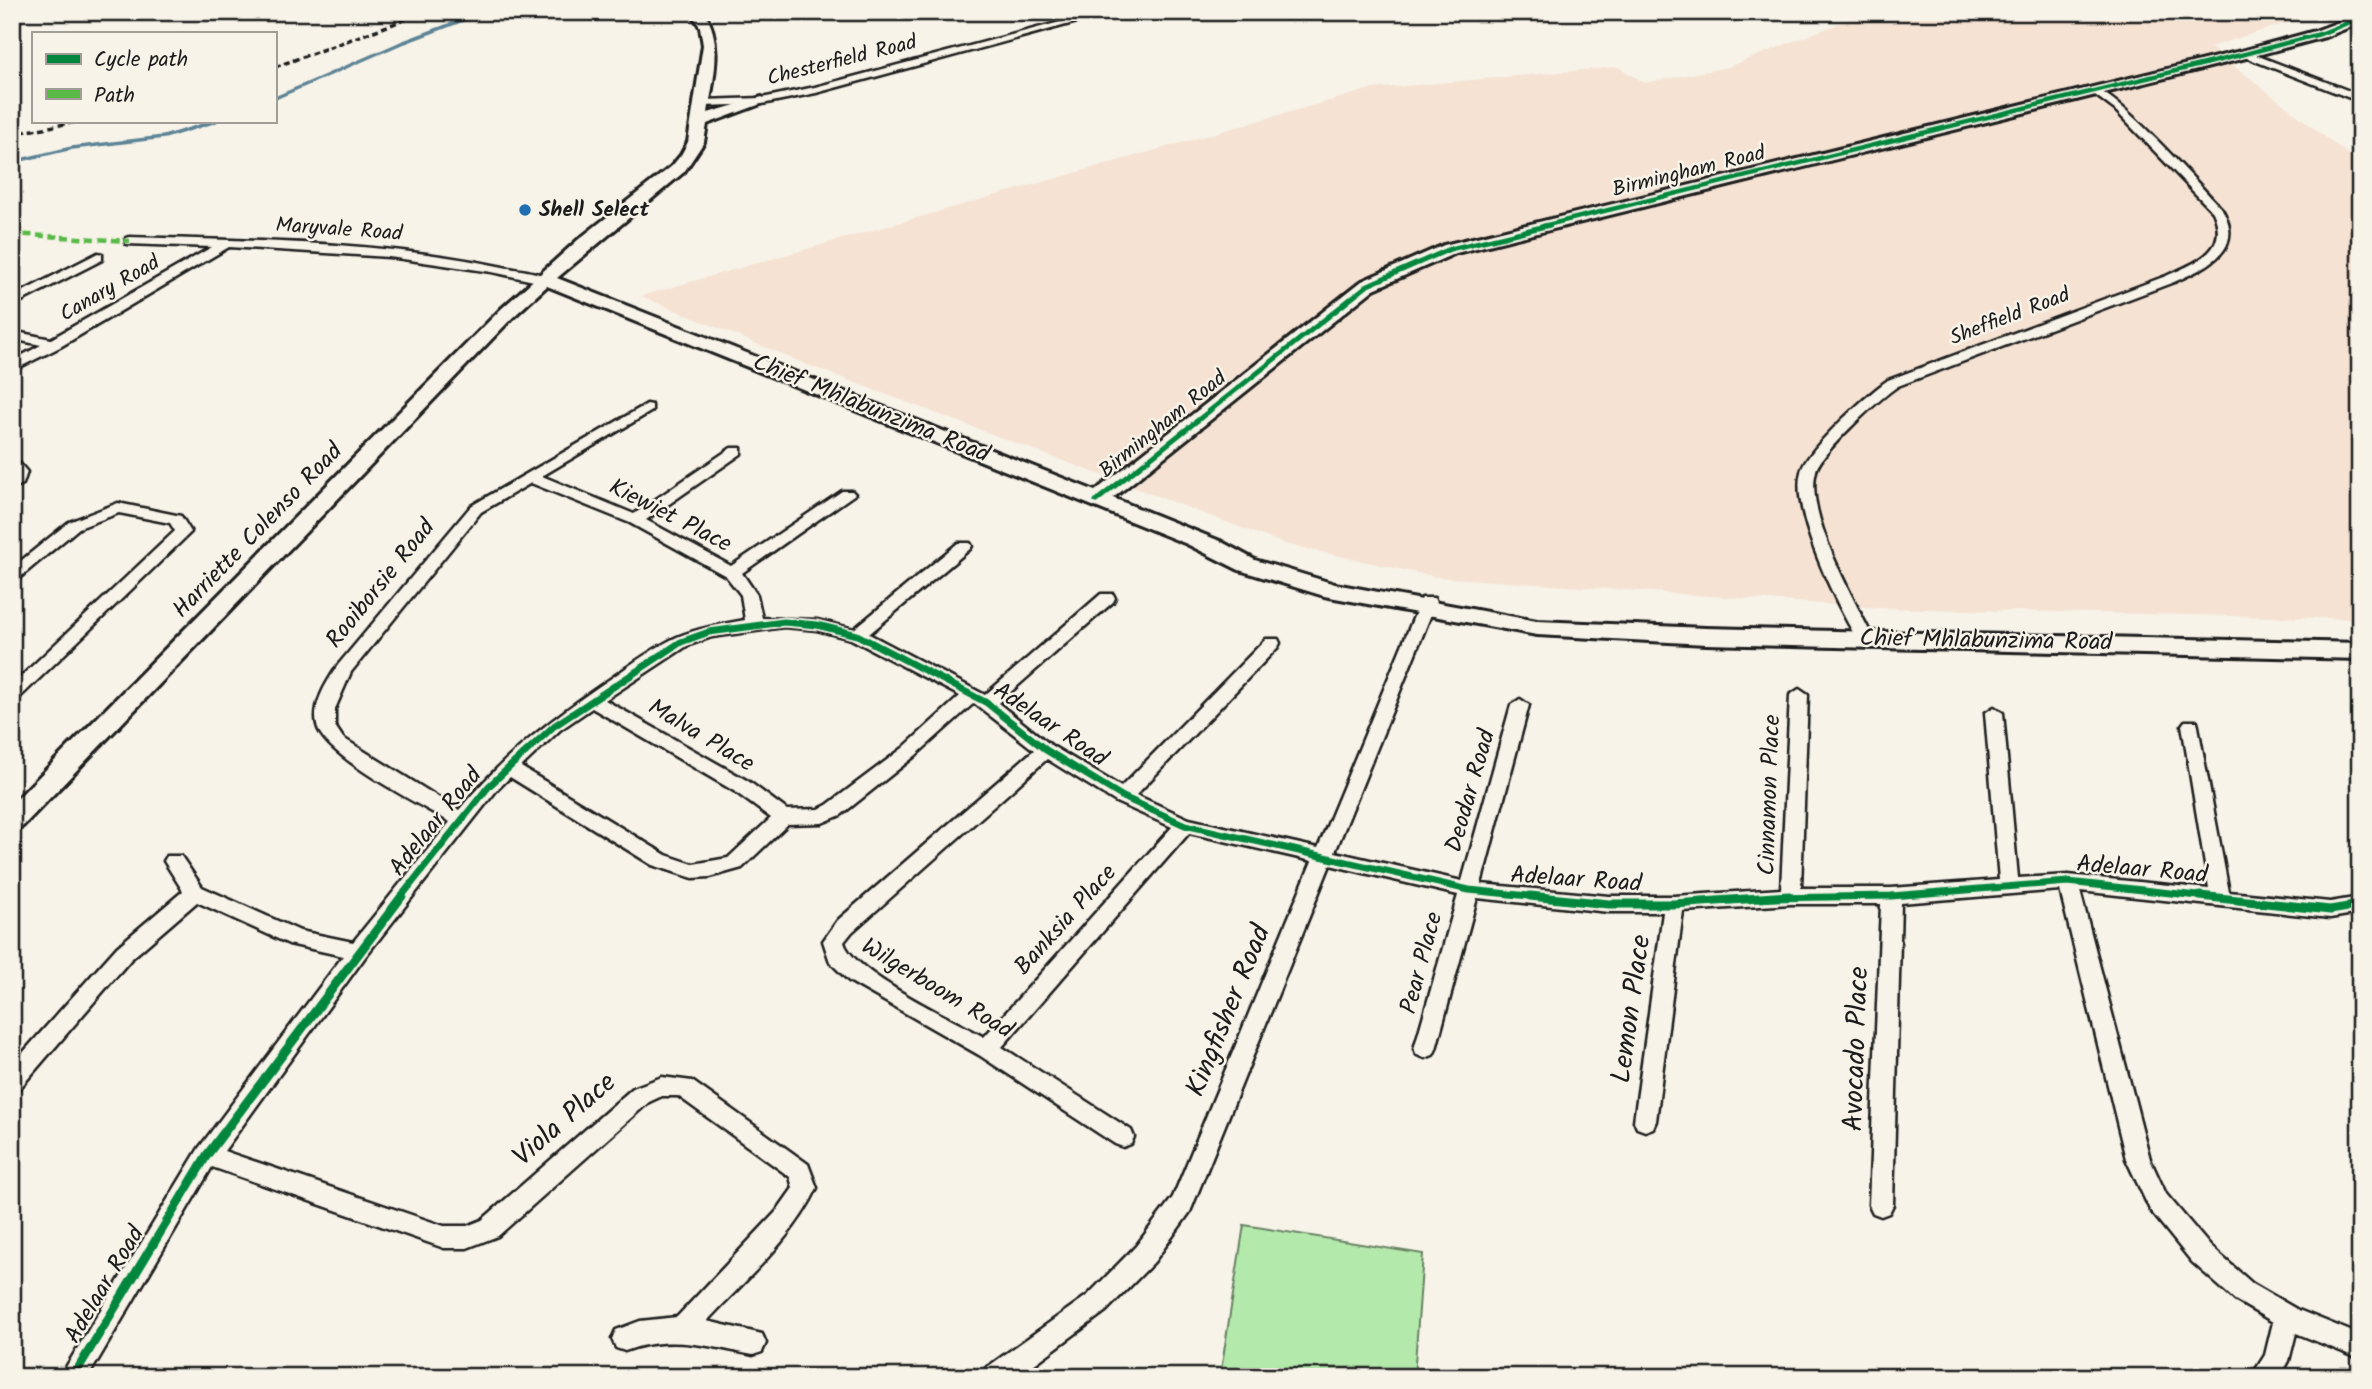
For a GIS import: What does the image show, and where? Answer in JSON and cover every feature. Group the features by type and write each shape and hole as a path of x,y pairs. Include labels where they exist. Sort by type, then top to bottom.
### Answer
{"street":[{"name":"Harriette Colenso Road","path":"12,821 517,303 585,243 678,169 696,142 704,103 710,45 707,27 697,12"},
{"name":"Chesterfield Road","path":"704,103 762,102 1110,12"},
{"name":"Birmingham Road","path":"1096,501 1368,285 1450,249 2245,54 2328,32 2360,18"},
{"path":"2245,54 2360,99"},
{"name":"Sheffield Road","path":"1865,638 1811,519 1806,497 1808,472 1821,453 1876,394 1893,383 2170,279 2208,260 2222,245 2225,227 2218,211 2119,108 2095,90"},
{"path":"700,121 762,102"},
{"name":"Maryvale Road","path":"130,241 313,245 475,263 543,279"},
{"name":"Canary Road","path":"12,367 226,243"},
{"path":"517,303 547,292 585,293 576,268 585,243"},
{"path":"12,302 98,257"},
{"name":"Chief Mhlabunzima Road","path":"543,279 585,293 1197,542 1427,606 1537,628 2360,651"},
{"path":"12,335 55,344"},
{"name":"Rooiborsie Road","path":"460,820 350,752 329,734 326,712 331,691 344,668 466,518 489,500 533,478 647,408"},
{"path":"635,520 736,451"},
{"path":"12,463 20,472 18,481 12,485"},
{"name":"Kiewiet Place","path":"533,478 635,520 732,573 744,583 752,598 754,624"},
{"path":"732,573 847,494"},
{"path":"12,576 74,526 118,508 176,519 183,532 12,695"},
{"path":"857,635 964,546"},
{"path":"507,767 659,860 693,871 710,870 735,863 783,817 827,814 1107,598"},
{"name":"Kingfisher Road","path":"995,1377 1097,1303 1145,1254 1182,1204 1427,606"},
{"name":"Adelaar Road","path":"73,1377 207,1155 358,951 460,820 507,767 554,726 681,642 709,632 754,624 817,625 857,635 979,699 1046,750 1123,797 1185,825 1469,890 1609,904 1674,904 1791,896 1891,896 2009,884 2068,882 2220,896 2273,905 2330,910 2360,905"},
{"path":"1123,797 1272,643"},
{"name":"Cinnamon Place","path":"1791,896 1799,695"},
{"name":"Malva Place","path":"593,701 741,786 783,817"},
{"name":"Deodar Road","path":"1469,890 1520,705"},
{"path":"1994,713 2009,884"},
{"path":"2191,725 2220,896"},
{"name":"Wilgerboom Road","path":"1046,750 845,926 834,941 837,956 856,975 987,1049 1123,1137"},
{"name":"Banksia Place","path":"987,1049 1185,825"},
{"path":"174,862 195,892 296,938 358,951"},
{"name":"Adelaar Road","path":"2068,882 2091,960 2138,1160 2158,1202 2201,1254 2244,1292 2287,1317 2360,1347"},
{"name":"Pear Place","path":"1425,1049 1469,890"},
{"path":"12,1081 124,953 195,892"},
{"name":"Avocado Place","path":"1881,1205 1891,896"},
{"name":"Lemon Place","path":"1645,1121 1674,904"},
{"name":"Viola Place","path":"207,1155 444,1237 467,1237 490,1227 641,1095 654,1087 669,1085 684,1088 800,1171 805,1188 799,1203 682,1329"},
{"path":"2264,1377 2276,1362 2287,1317"},
{"path":"625,1339 647,1329 682,1329 753,1343"}],"shaded area":[{"path":"995,12 1077,12 1043,21 1010,21"},
{"path":"1868,12 2321,12 2210,47 2360,164 2360,619 1881,608 1436,577 1285,544 805,364 641,296 1371,89 1618,67 1645,83 1728,67"}],"green space":[{"path":"1244,1225 1423,1254 1414,1377 1220,1377"}],"waterway":[{"path":"276,98 399,44 484,12"},
{"path":"12,162 72,148 164,137 213,122"}],"railway":[{"path":"276,67 426,12"},
{"path":"12,134 76,122"}],"marked path":[{"path":"12,234 130,241"}],"cycle path":[{"path":"1096,501 1368,285 1450,249 2245,54 2320,34 2360,18"},
{"path":"73,1377 207,1155 358,951 489,786 554,726 681,642 709,632 784,622 817,625 857,635 987,703 1046,750 1123,797 1185,825 1469,890 1609,904 1674,904 1791,896 1891,896 2068,882 2330,910 2360,905"}],"place":[{"name":"Shell Select","path":"525,210"}]}
